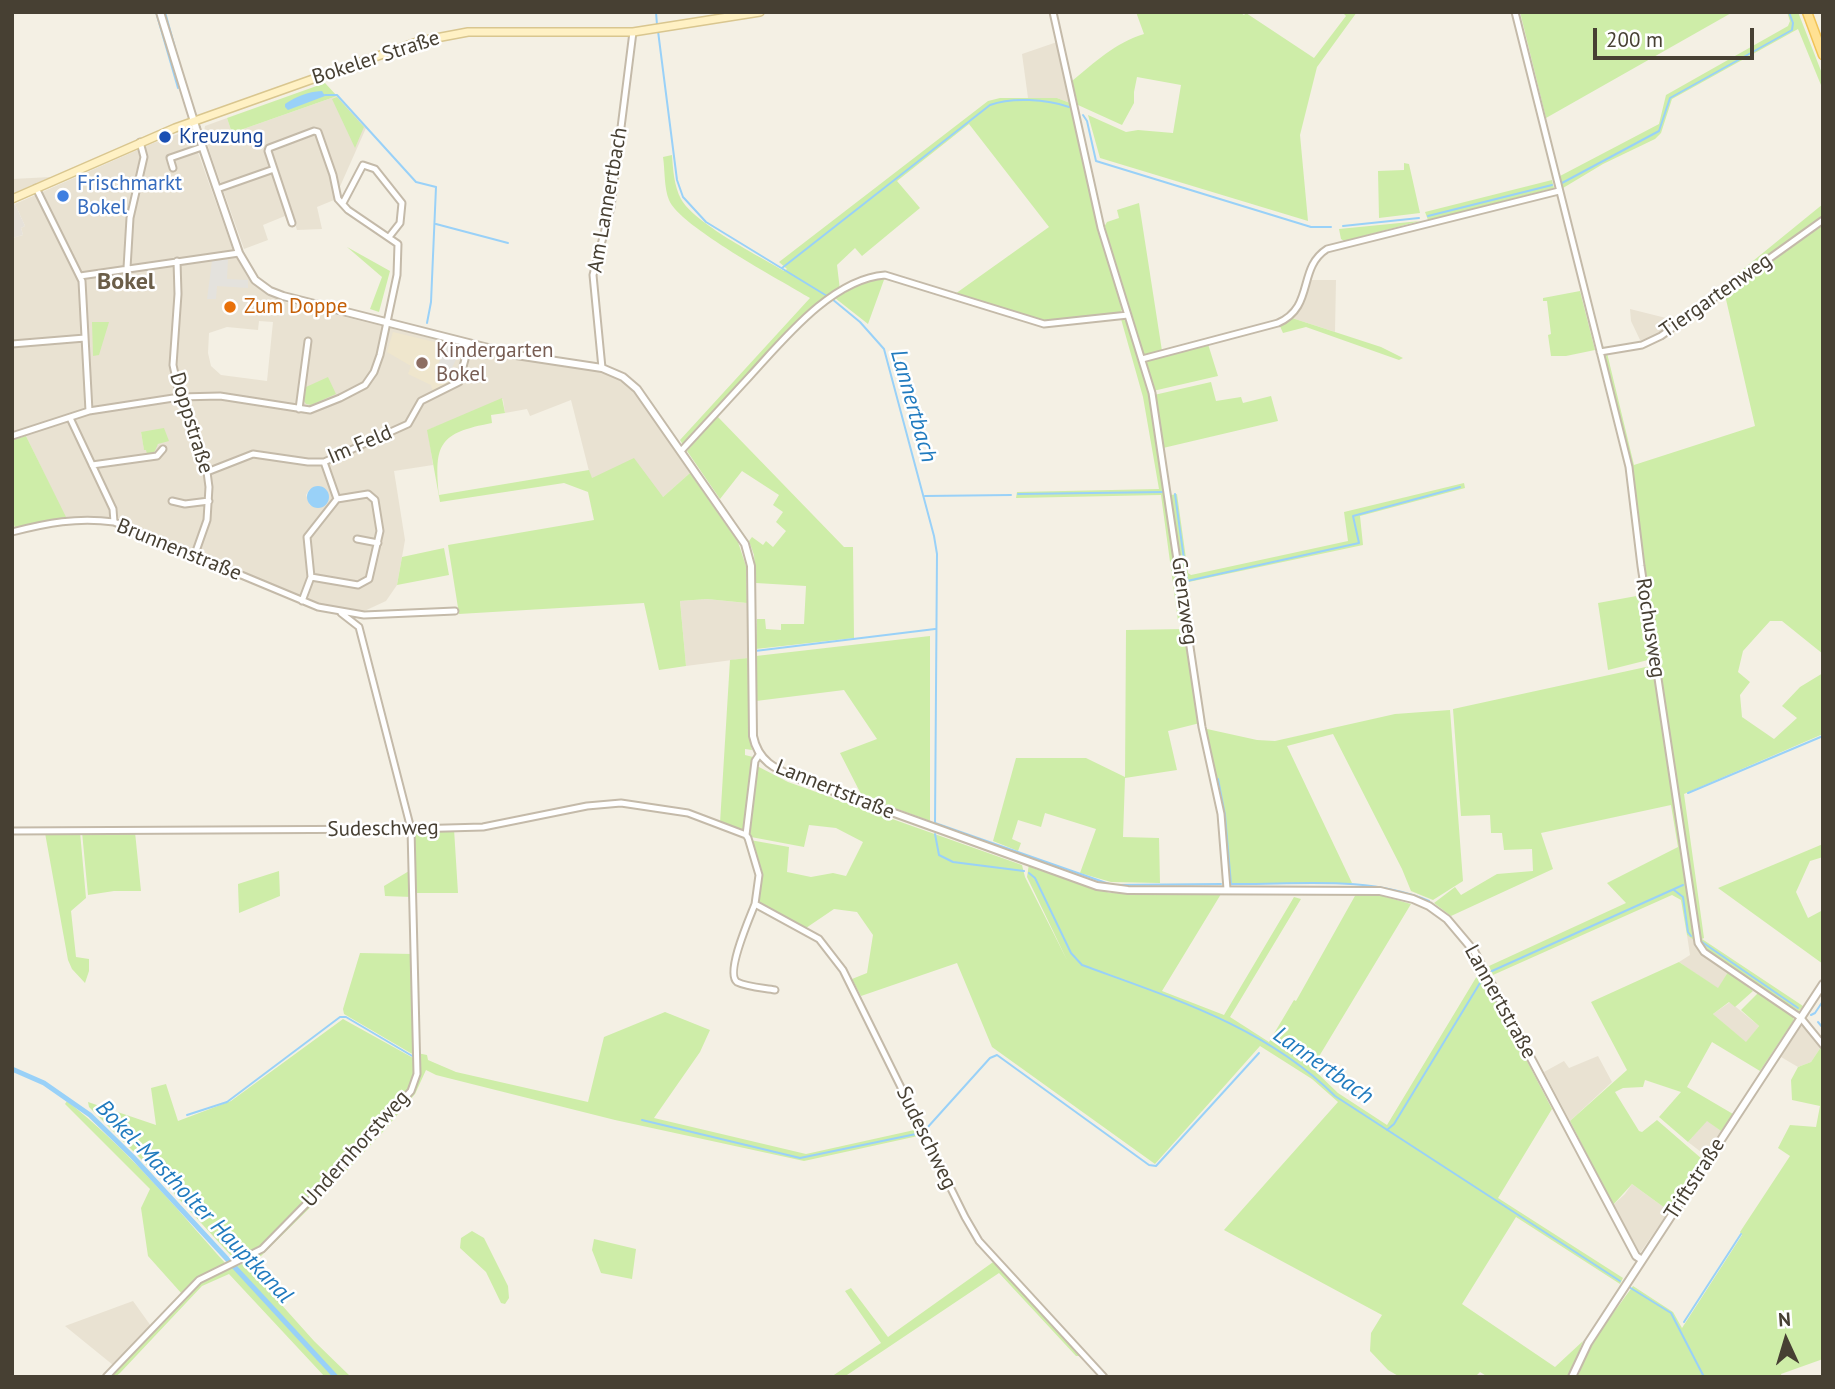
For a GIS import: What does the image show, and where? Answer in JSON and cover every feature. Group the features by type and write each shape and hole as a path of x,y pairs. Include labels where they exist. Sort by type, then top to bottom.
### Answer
{"main road":[{"name":"Bokeler Straße","path":"12,199 193,121 444,35 468,32 633,32 709,16 761,12"},
{"path":"1807,12 1823,55"}],"street":[{"name":"Lannertstraße","path":"160,12 202,148 239,253 252,276 270,290 468,344 516,355 603,368 624,377 637,389 745,544 751,566 754,744 759,755 774,768 1097,886 1128,890 1380,891 1413,899 1447,919 1475,951 1636,1256 1642,1260"},
{"name":"Grenzweg","path":"1053,12 1101,228 1152,393 1205,741 1221,814 1227,889"},
{"name":"Rochusweg","path":"1515,12 1629,467 1643,579 1698,943 1704,952 1801,1018 1823,1045"},
{"name":"Am Lannertbach","path":"603,368 593,275 611,207 633,32"},
{"path":"12,436 89,411 180,397 220,396 310,410 365,385 374,372 380,355 397,275 399,249 396,241 348,209 338,199 318,132 271,145 268,151 292,223"},
{"path":"127,268 130,218 144,157 140,142"},
{"path":"173,168 170,158 202,148"},
{"path":"343,203 363,165 375,169 402,202 400,223 389,237"},
{"path":"217,189 274,169"},
{"path":"36,188 80,276 89,411"},
{"path":"1142,359 1278,323 1291,317 1299,307 1313,263 1327,249 1559,191"},
{"name":"Tiergartenweg","path":"1600,352 1642,345 1661,336 1823,220"},
{"path":"80,276 239,253"},
{"name":"Doppstraße","path":"177,261 178,294 173,365 180,397 207,472 209,501 207,520 195,554"},
{"path":"681,451 803,319 827,300 871,276 885,275 1044,324 1128,315"},
{"path":"12,344 85,338"},
{"path":"299,409 308,341"},
{"name":"Im Feld","path":"207,472 253,454 308,463 324,462 408,424 421,401 459,382 468,344"},
{"path":"70,418 113,509 114,522"},
{"path":"92,465 157,456 163,449"},
{"path":"324,462 337,499"},
{"path":"302,601 311,577 307,537 337,499 369,494 373,496 380,531 369,579 358,585 311,577"},
{"name":"Doppstraße","path":"172,501 185,504 209,501"},
{"name":"Brunnenstraße","path":"12,532 68,519 88,518 114,522 302,601 341,613 364,615 455,611"},
{"path":"357,539 378,543"},
{"name":"Brunnenstraße","path":"341,613 359,627"},
{"path":"364,615 359,627 411,830"},
{"path":"759,755 755,761 746,835 759,875 755,904 732,972 738,982 775,990"},
{"name":"Sudeschweg","path":"12,831 411,830 483,827 587,806 621,803 688,813 746,835"},
{"name":"Undernhorstweg","path":"106,1377 199,1280 262,1249 411,1091 417,1074 411,830"},
{"name":"Sudeschweg","path":"755,904 819,939 834,957 843,970 979,1241 1104,1377"},
{"name":"Triftstraße","path":"1572,1377 1588,1343 1823,984"}],"shaded area":[{"path":"1057,42 1070,103 1057,98 1028,98 1022,54"},
{"path":"337,96 366,128 334,200 317,207 322,229 297,230 295,224 289,226 285,216 263,225 268,240 244,249 210,153 205,126 227,118 232,133"},
{"path":"186,131 196,147 234,253 248,278 269,295 288,303 516,359 602,371 622,380 635,391 690,473 663,497 591,479 571,400 530,416 527,409 505,413 503,399 428,430 433,465 394,471 405,540 397,585 386,601 360,613 318,605 120,520 69,517 12,530 12,521 16,529 65,517 26,436 12,440 12,238 23,235 21,228 25,226 15,204","holes":["259,321 273,322 267,381 221,375 211,366 208,353 209,333 227,327 258,330","141,432 160,443 154,453 147,454","318,487 327,491 328,501 320,507 310,505 306,495 309,490"]},
{"path":"51,177 12,194 12,179"},
{"path":"15,204 25,226 21,228 23,235 12,238 12,206"},
{"path":"228,259 227,279 248,280 248,288 217,286 216,299 207,299 212,261"},
{"path":"1309,280 1336,280 1335,332 1292,318 1301,308"},
{"path":"1630,309 1678,321 1641,342 1631,321"},
{"name":"Kindergarten Bokel","path":"393,332 447,345 434,372 452,381 451,385 433,392 431,385 408,374 411,366 387,352"},
{"path":"447,345 460,351 447,378 435,372"},
{"path":"707,599 747,603 748,658 686,666 680,601"},
{"path":"1687,935 1695,938 1703,954 1728,972 1718,989 1679,962 1690,955"},
{"path":"1730,1002 1759,1026 1746,1043 1713,1014"},
{"path":"1801,1026 1805,1027 1821,1047 1811,1062 1798,1067 1781,1057"},
{"path":"1598,1056 1612,1082 1570,1121 1544,1072 1564,1061 1569,1068"},
{"path":"1707,1120 1721,1131 1705,1155 1688,1142"},
{"path":"1632,1184 1669,1211 1640,1253 1613,1205"},
{"path":"133,1301 151,1326 113,1365 65,1326"}],"green space":[{"path":"1136,12 1246,13 1314,58 1346,16 1342,12 1357,12 1317,67 1300,135 1308,221 1100,158 1088,115 1126,132 1138,130 1173,133 1181,85 1137,77 1134,103 1122,125 1078,105 1072,81 1115,48 1144,34"},
{"path":"1520,12 1733,12 1546,118"},
{"path":"1787,12 1798,12 1823,76 1823,90 1798,29 1672,99 1661,133 1655,139 1603,164 1563,188 1560,176 1659,124 1666,95 1788,26 1790,21"},
{"path":"325,83 337,96 232,133 227,118"},
{"path":"337,97 364,127 355,148 332,99"},
{"path":"1000,98 1057,98 1070,103 1094,213 1123,309 1118,314 1044,321 955,294 1049,227 969,124 897,181 920,208 862,256 855,248 837,265 840,290 817,303 764,356 683,445 680,440 810,298 711,238 677,211 667,195 663,157 672,155 677,189 688,208 728,238 784,271 787,269 779,262 988,101"},
{"path":"1404,163 1409,164 1420,213 1379,218 1378,171 1404,170"},
{"path":"1552,180 1554,188 1428,220 1425,212"},
{"path":"1139,203 1162,351 1145,355 1141,352 1104,227 1107,222 1119,218 1117,210"},
{"path":"1823,204 1823,216 1740,276 1737,274"},
{"path":"1420,221 1344,241 1339,229"},
{"path":"1823,225 1823,654 1782,621 1770,621 1743,651 1738,672 1750,682 1740,695 1742,717 1774,739 1797,718 1782,706 1800,687 1823,673 1823,734 1684,794 1704,938 1702,939 1803,1006 1799,1011 1760,988 1687,935 1681,900 1672,895 1493,975 1489,966 1626,903 1607,883 1678,847 1671,805 1541,833 1553,869 1451,916 1434,903 1455,887 1461,895 1497,874 1533,871 1532,849 1504,850 1502,833 1491,833 1490,815 1461,816 1453,709 1655,665 1659,672 1631,467 1605,355 1607,353 1634,465 1755,426 1725,295"},
{"path":"347,247 390,271 379,312 370,309 382,277"},
{"path":"885,277 868,324 835,298 872,278"},
{"path":"1580,291 1595,350 1551,356 1547,301 1543,301 1543,298"},
{"path":"1292,318 1381,347 1403,358 1399,360 1306,327 1283,333 1279,324"},
{"path":"1121,319 1127,321 1150,394 1185,621 1178,621 1161,495 1016,498 1017,492 1159,489 1143,397"},
{"path":"92,322 109,322 99,355 93,356"},
{"path":"1208,344 1218,376 1153,391 1144,364 1146,360"},
{"path":"328,377 336,394 311,405 306,404 306,387"},
{"path":"1211,382 1216,401 1241,397 1243,403 1271,396 1278,421 1163,448 1154,395"},
{"path":"502,398 505,413 491,415 492,423 461,431 444,444 438,464 439,495 589,470 592,478 634,458 663,497 690,473 738,542 746,566 747,603 707,599 680,601 686,666 659,670 644,603 459,614 448,545 594,520 588,492 564,483 440,502 427,430"},
{"path":"717,416 844,547 853,547 854,638 756,649 757,619 765,619 766,629 781,630 781,624 804,624 806,586 756,583 754,555 749,541 752,537 763,545 766,541 773,547 786,531 776,522 783,512 773,505 779,495 742,471 720,499 687,451"},
{"path":"164,428 169,441 158,444 154,453 147,455 141,432"},
{"path":"26,436 66,517 16,529 12,521 12,440"},
{"path":"1464,483 1465,488 1360,516 1363,545 1184,583 1171,495 1177,494 1188,573 1191,575 1348,541 1344,512"},
{"path":"444,548 449,575 397,585 402,557"},
{"path":"1642,595 1651,657 1608,670 1598,603"},
{"path":"1186,629 1200,723 1168,731 1177,770 1125,778 1123,837 1159,838 1160,883 1111,882 1080,873 1096,829 1045,813 1041,827 1018,820 1012,839 1021,843 1018,851 993,841 1016,758 1086,758 1125,777 1126,630"},
{"path":"930,636 930,821 862,796 840,753 877,739 844,690 756,701 756,656"},
{"path":"748,658 749,736 752,750 745,749 745,755 753,757 753,762 745,829 740,832 720,823 730,660"},
{"path":"1450,710 1463,881 1433,900 1411,891 1333,734 1287,746 1352,883 1228,883 1222,813 1205,732 1207,729 1257,740 1275,741 1395,714"},
{"path":"757,766 788,782 1022,865 1025,877 1067,960 1027,877 1029,864 1033,868 1110,893 1221,894 1162,991 1224,1015 1294,897 1301,899 1230,1017 1269,1042 1294,1000 1296,1001 1356,894 1379,895 1411,904 1312,1068 1338,1093 1387,1125 1480,971 1552,1109 1498,1198 1623,1278 1620,1284 1516,1217 1462,1304 1555,1367 1583,1341 1569,1377 1488,1377 1480,1372 1475,1377 1400,1377 1388,1370 1370,1351 1371,1333 1382,1315 1224,1230 1338,1102 1312,1079 1260,1046 1155,1164 992,1047 957,963 861,996 852,979 867,973 873,935 857,912 834,909 806,928 758,904 759,887 750,840 789,847 787,872 811,877 833,873 846,876 863,842 836,828 809,825 804,847 751,837 748,826"},
{"path":"454,829 458,893 413,893 412,897 385,896 384,886 414,868 412,830"},
{"path":"80,832 86,898 71,911 76,957 89,959 85,983 72,969 68,960 45,833"},
{"path":"82,832 135,832 141,891 88,895"},
{"path":"1823,844 1823,857 1810,861 1796,892 1808,918 1823,910 1823,964 1718,888"},
{"path":"279,871 280,896 239,913 238,884"},
{"path":"360,953 413,954 414,1055 344,1014 343,1009"},
{"path":"1679,962 1718,988 1728,972 1753,991 1735,1007 1729,1002 1713,1014 1746,1042 1759,1026 1741,1010 1758,993 1794,1020 1760,1071 1712,1042 1687,1087 1733,1114 1721,1131 1707,1121 1688,1142 1659,1117 1681,1092 1645,1080 1643,1087 1623,1088 1615,1092 1639,1131 1642,1132 1657,1120 1702,1159 1669,1211 1632,1184 1613,1205 1570,1121 1627,1070 1591,1002"},
{"path":"665,1012 710,1030 700,1052 654,1118 806,1154 919,1129 928,1148 925,1149 918,1136 804,1161 615,1120 436,1075 426,1070 415,1094 381,1134 377,1130 412,1092 417,1053 427,1055 428,1060 456,1072 588,1102 604,1037"},
{"path":"343,1019 415,1059 415,1074 410,1090 261,1248 235,1260 157,1175 89,1107 88,1102 156,1125 151,1088 166,1084 178,1121 231,1101"},
{"path":"1821,1047 1823,1359 1781,1374 1782,1377 1578,1377 1595,1341 1633,1286 1673,1312 1682,1328 1790,1156 1778,1148 1790,1125 1816,1127 1820,1106 1792,1100 1791,1080 1798,1067 1811,1062"},
{"path":"67,1101 130,1158 226,1264 198,1278 182,1294 148,1256 141,1208 150,1189 65,1104"},
{"path":"372,1135 377,1138 256,1261 253,1258"},
{"path":"472,1231 484,1238 508,1286 509,1298 505,1304 501,1303 486,1272 460,1248 461,1238"},
{"path":"594,1239 636,1249 632,1279 601,1273 592,1250"},
{"path":"996,1260 1080,1356 1076,1356 999,1273 844,1377 831,1377 881,1343 845,1291 851,1288 888,1337"},
{"path":"244,1263 314,1341 351,1377 325,1377 229,1274 202,1286 120,1373 109,1377 200,1282"}],"water":[{"path":"322,91 325,96 288,110 285,107 285,104 298,97"},
{"path":"318,486 326,489 329,497 326,505 318,508 310,505 307,497 310,489"}],"waterway":[{"path":"156,12 178,88"},
{"path":"165,12 182,73"},
{"name":"Lannertbach","path":"656,12 657,25"},
{"path":"1562,183 1659,131 1670,98 1792,30 1793,23 1789,12"},
{"name":"Lannertbach","path":"658,31 677,180 683,197 706,222 827,296"},
{"path":"325,95 337,95 416,182 436,187 431,302 427,323"},
{"path":"782,268 990,105 1029,100 1069,107"},
{"path":"1083,115 1087,121 1096,161 1311,227 1331,227"},
{"path":"1428,216 1552,185"},
{"path":"1343,226 1419,218"},
{"path":"436,224 508,243"},
{"name":"Lannertbach","path":"832,299 860,322 884,349 934,536 937,554 935,824"},
{"path":"1175,494 1187,581 1359,543 1353,516 1460,487"},
{"path":"1018,494 1164,492"},
{"path":"925,496 1011,495"},
{"path":"755,618 755,651 935,629"},
{"path":"1688,793 1823,736"},
{"path":"1218,779 1225,815 1231,884 1356,884 1405,893 1429,901"},
{"path":"935,823 1112,885 1221,884"},
{"name":"Lannertbach","path":"935,834 939,855 953,862 1024,871"},
{"name":"Lannertbach","path":"1029,873 1035,878 1071,953 1082,965 1216,1017 1279,1051 1335,1096 1620,1281"},
{"path":"1492,971 1683,885"},
{"path":"1674,890 1683,897 1688,932 1691,936"},
{"path":"1702,942 1798,1008"},
{"path":"1387,1130 1394,1124 1483,978"},
{"path":"1811,1015 1823,1001"},
{"path":"187,1115 227,1102 340,1017 346,1017 414,1057"},
{"path":"1818,1022 1823,1028"},
{"path":"927,1128 990,1058 997,1055 1149,1165 1156,1166 1259,1053"},
{"name":"Bokel-Mastholter Hauptkanal","path":"12,1069 44,1083 90,1115 133,1157 336,1377"},
{"path":"642,1120 800,1158 916,1134"},
{"path":"1684,1322 1741,1234"},
{"name":"Lannertbach","path":"1629,1287 1671,1313 1704,1377"}],"place":[{"name":"Kreuzung","path":"165,137"},
{"name":"Frischmarkt Bokel","path":"63,196"},
{"name":"Zum Doppe","path":"230,307"},
{"name":"Kindergarten Bokel","path":"422,363"}],"district":[{"name":"Bokel","path":"126,282"}]}
